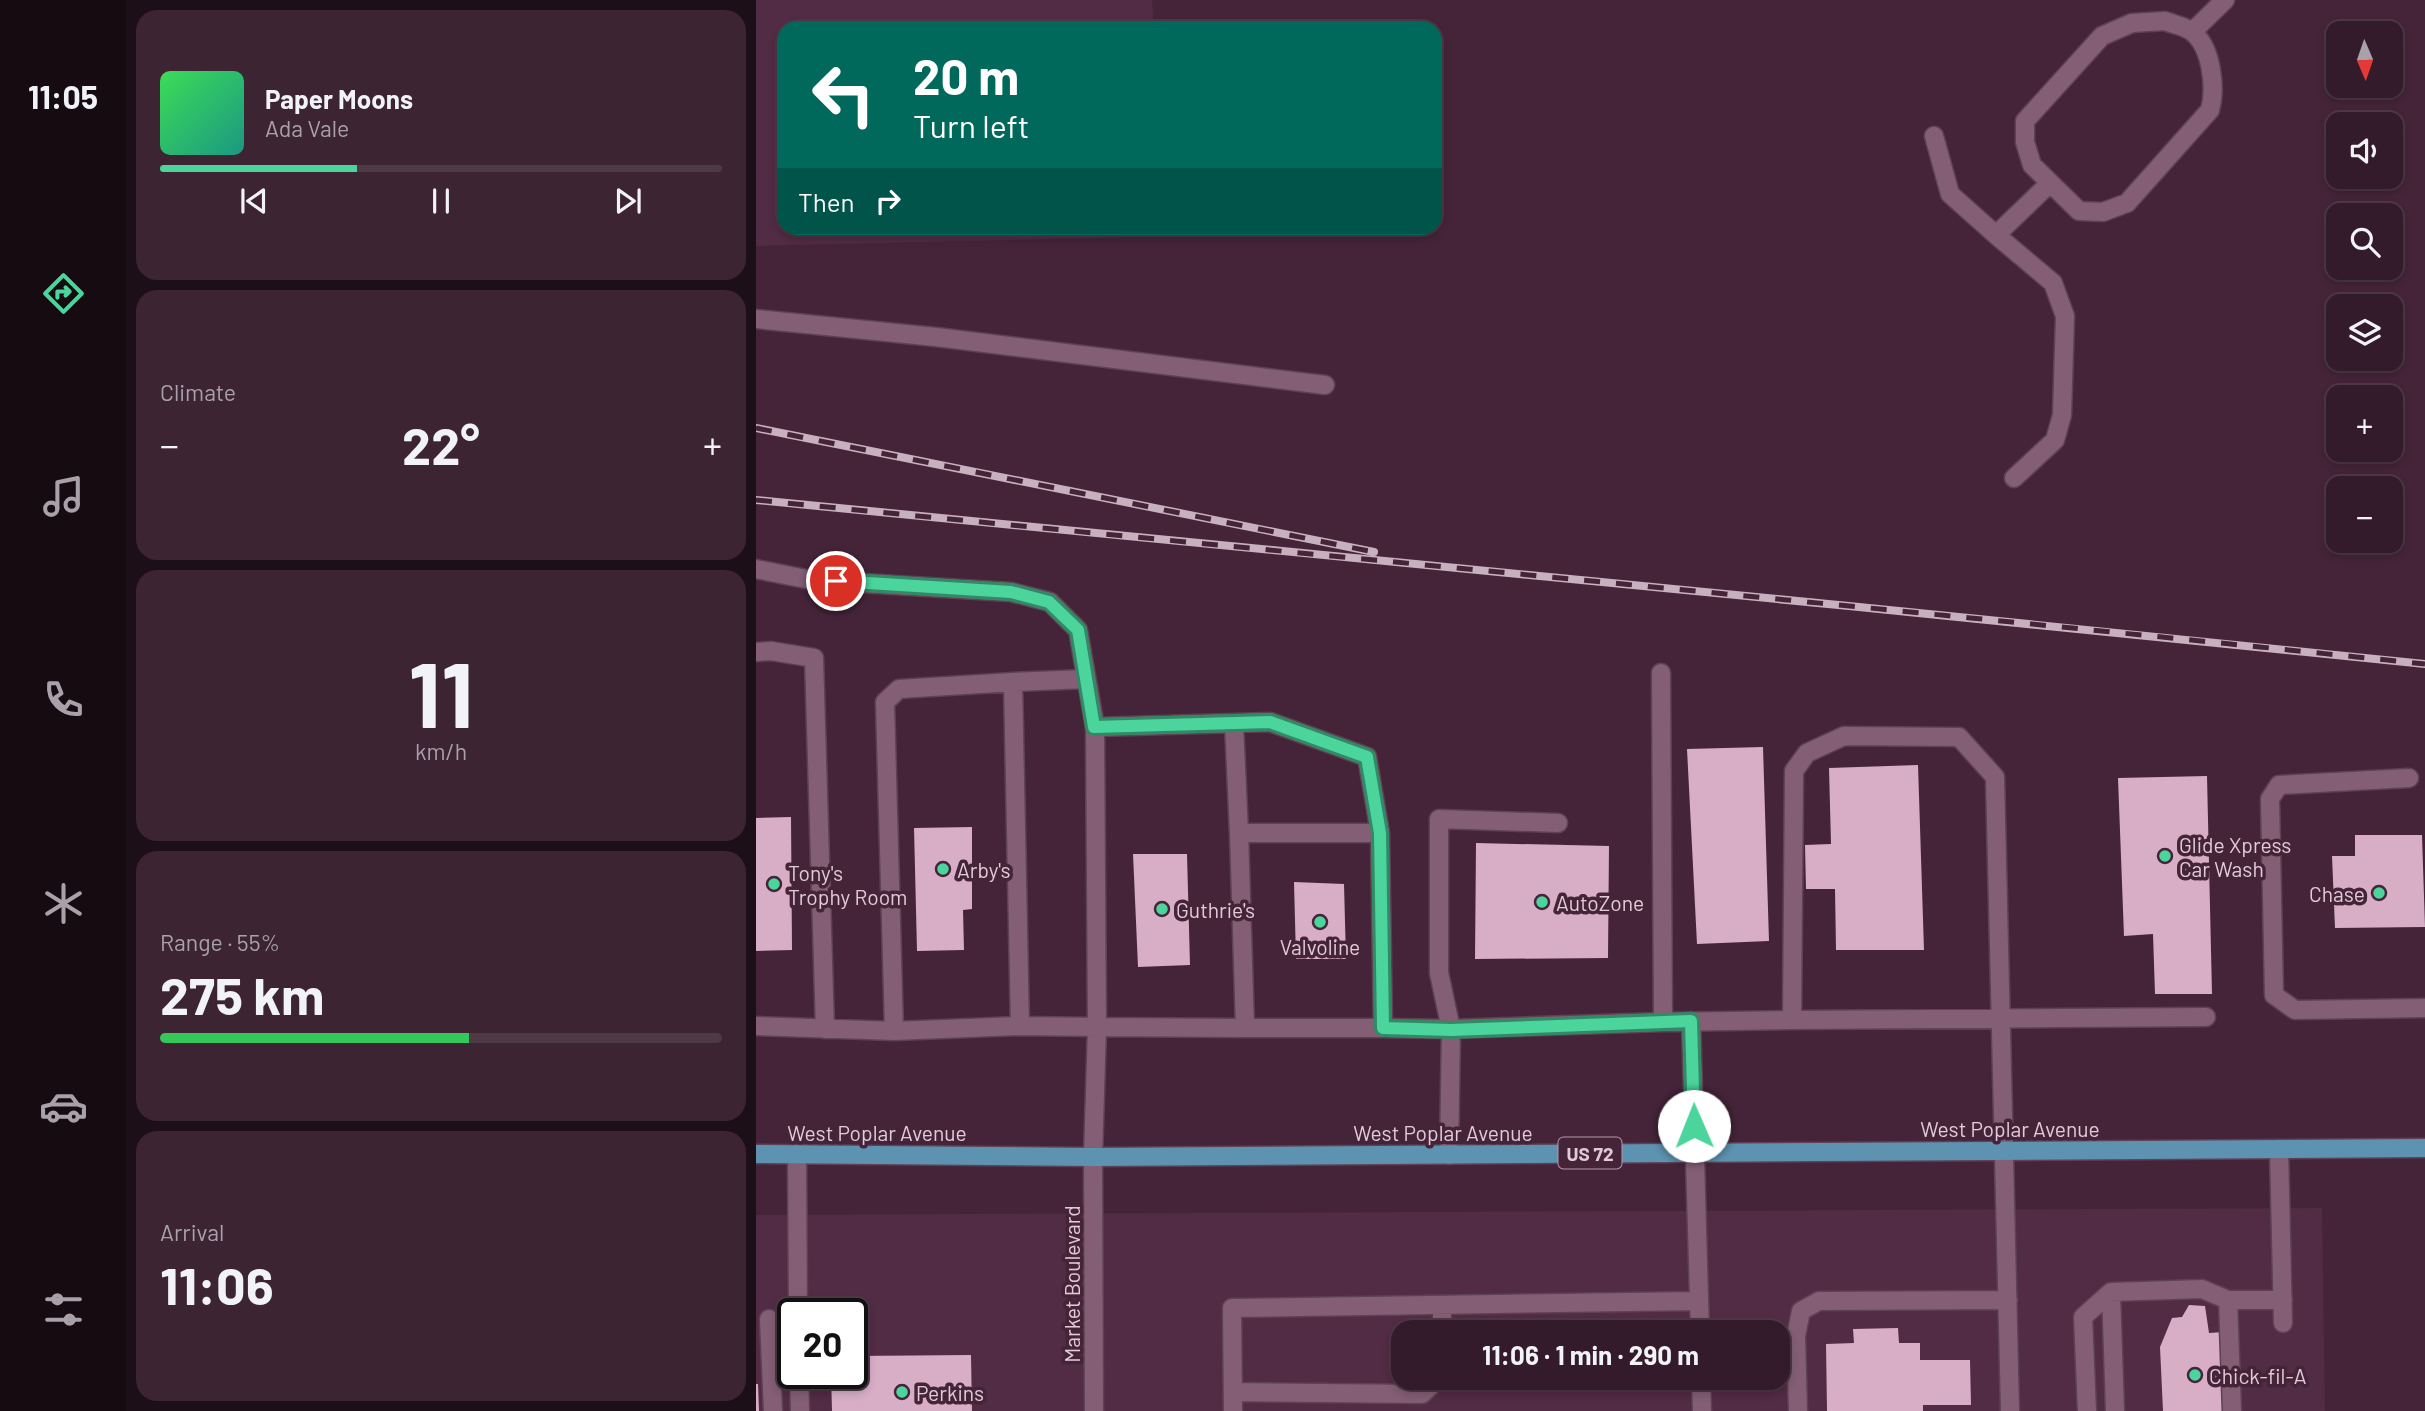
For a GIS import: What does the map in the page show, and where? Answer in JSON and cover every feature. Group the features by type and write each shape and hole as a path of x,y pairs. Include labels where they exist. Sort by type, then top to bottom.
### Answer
{"main road":[{"name":"West Poplar Avenue","path":"756,1154 1093,1157 2425,1148"}],"street":[{"path":"2192,32 2225,0"},
{"path":"2165,21 2192,32 2210,62 2215,92 2210,110 2127,203 2104,212 2078,211 2032,165 2025,142 2025,121 2102,36 2132,23 2165,21"},
{"path":"1934,136 1950,194 2053,283 2065,316 2062,415 2055,440 2014,478"},
{"path":"1996,235 2050,183"},
{"path":"756,319 936,337 1325,385"},
{"name":"Market Boulevard","path":"756,569 811,580 1011,592 1049,602 1078,630 1094,727 1097,1027 1093,1157 1094,1411"},
{"path":"756,652 771,650 814,658 825,1029"},
{"path":"1661,673 1663,1021"},
{"path":"894,1031 885,702 899,689 1086,679"},
{"path":"1013,682 1020,1026"},
{"path":"1094,727 1270,722 1367,757 1380,833 1383,1028"},
{"path":"1234,724 1245,1028"},
{"path":"1792,1020 1794,771 1807,753 1844,736 1959,737 1995,777 2006,1151 2010,1411"},
{"path":"2409,778 2279,785 2270,799 2274,995 2295,1010 2425,1008"},
{"path":"1449,1154 1451,1030 1439,973 1439,818 1558,823"},
{"path":"1239,833 1380,833"},
{"path":"756,1026 894,1031 1020,1026 1451,1030 1663,1021 2206,1017"},
{"path":"1691,1021 1700,1320"},
{"path":"2279,1149 2283,1323"},
{"path":"797,1154 798,1298"},
{"path":"2087,1411 2083,1317 2111,1292 2202,1289 2228,1300 2283,1300"},
{"path":"2111,1292 2115,1411"},
{"path":"1798,1411 1796,1336 1801,1311 1819,1301 2008,1300"},
{"path":"2228,1300 2232,1411"},
{"path":"1233,1411 1232,1308 1699,1301"},
{"path":"1442,1305 1442,1320"},
{"path":"769,1319 773,1411"},
{"path":"799,1389 800,1411"},
{"path":"1233,1392 1422,1394 1426,1390"},
{"path":"1701,1390 1702,1411"}],"shaded area":[{"path":"756,0 1152,0 1154,21 777,21 777,235 1169,236 756,246"},
{"path":"2322,1208 2325,1411 756,1411 756,1215"}],"building":[{"path":"1763,747 1769,941 1697,944 1687,749"},
{"path":"1918,765 1924,950 1836,950 1835,889 1806,889 1805,845 1831,844 1829,768"},
{"name":"Glide Xpress Car Wash","path":"2207,776 2212,994 2155,994 2153,934 2124,936 2118,778"},
{"name":"Tony's Trophy Room","path":"791,817 792,950 756,951 756,818"},
{"name":"Arby's","path":"972,827 972,909 963,910 964,950 917,951 914,828"},
{"name":"Chase","path":"2355,835 2422,835 2425,927 2335,928 2332,856 2355,856"},
{"name":"AutoZone","path":"1476,843 1609,846 1608,958 1475,959"},
{"name":"Guthrie's","path":"1133,854 1187,854 1190,965 1138,967"},
{"name":"Valvoline","path":"1294,882 1344,884 1346,959 1296,959"},
{"path":"2189,1305 2205,1306 2209,1333 2224,1332 2227,1411 2163,1411 2160,1347 2172,1318 2182,1317"},
{"path":"1898,1328 1899,1343 1920,1343 1920,1360 1970,1360 1971,1405 1923,1405 1923,1411 1827,1411 1826,1344 1854,1343 1853,1329"},
{"name":"Perkins","path":"971,1355 972,1411 832,1411 831,1389 868,1389 868,1356"},
{"path":"758,1384 759,1411 756,1411"}],"railway":[{"path":"756,428 1374,552"},
{"path":"756,500 2425,664"}],"place":[{"name":"Glide Xpress Car Wash","path":"2165,856"},
{"name":"Arby's","path":"943,869"},
{"name":"Tony's Trophy Room","path":"774,884"},
{"name":"Chase","path":"2379,893"},
{"name":"AutoZone","path":"1542,902"},
{"name":"Guthrie's","path":"1162,909"},
{"name":"Valvoline","path":"1320,922"},
{"name":"Chick-fil-A","path":"2195,1375"},
{"name":"Perkins","path":"902,1392"}],"route":[{"path":"836,581 1011,592 1049,602 1078,630 1094,727 1270,722 1367,757 1380,833 1383,1028 1451,1030 1691,1021 1694,1126"}]}
